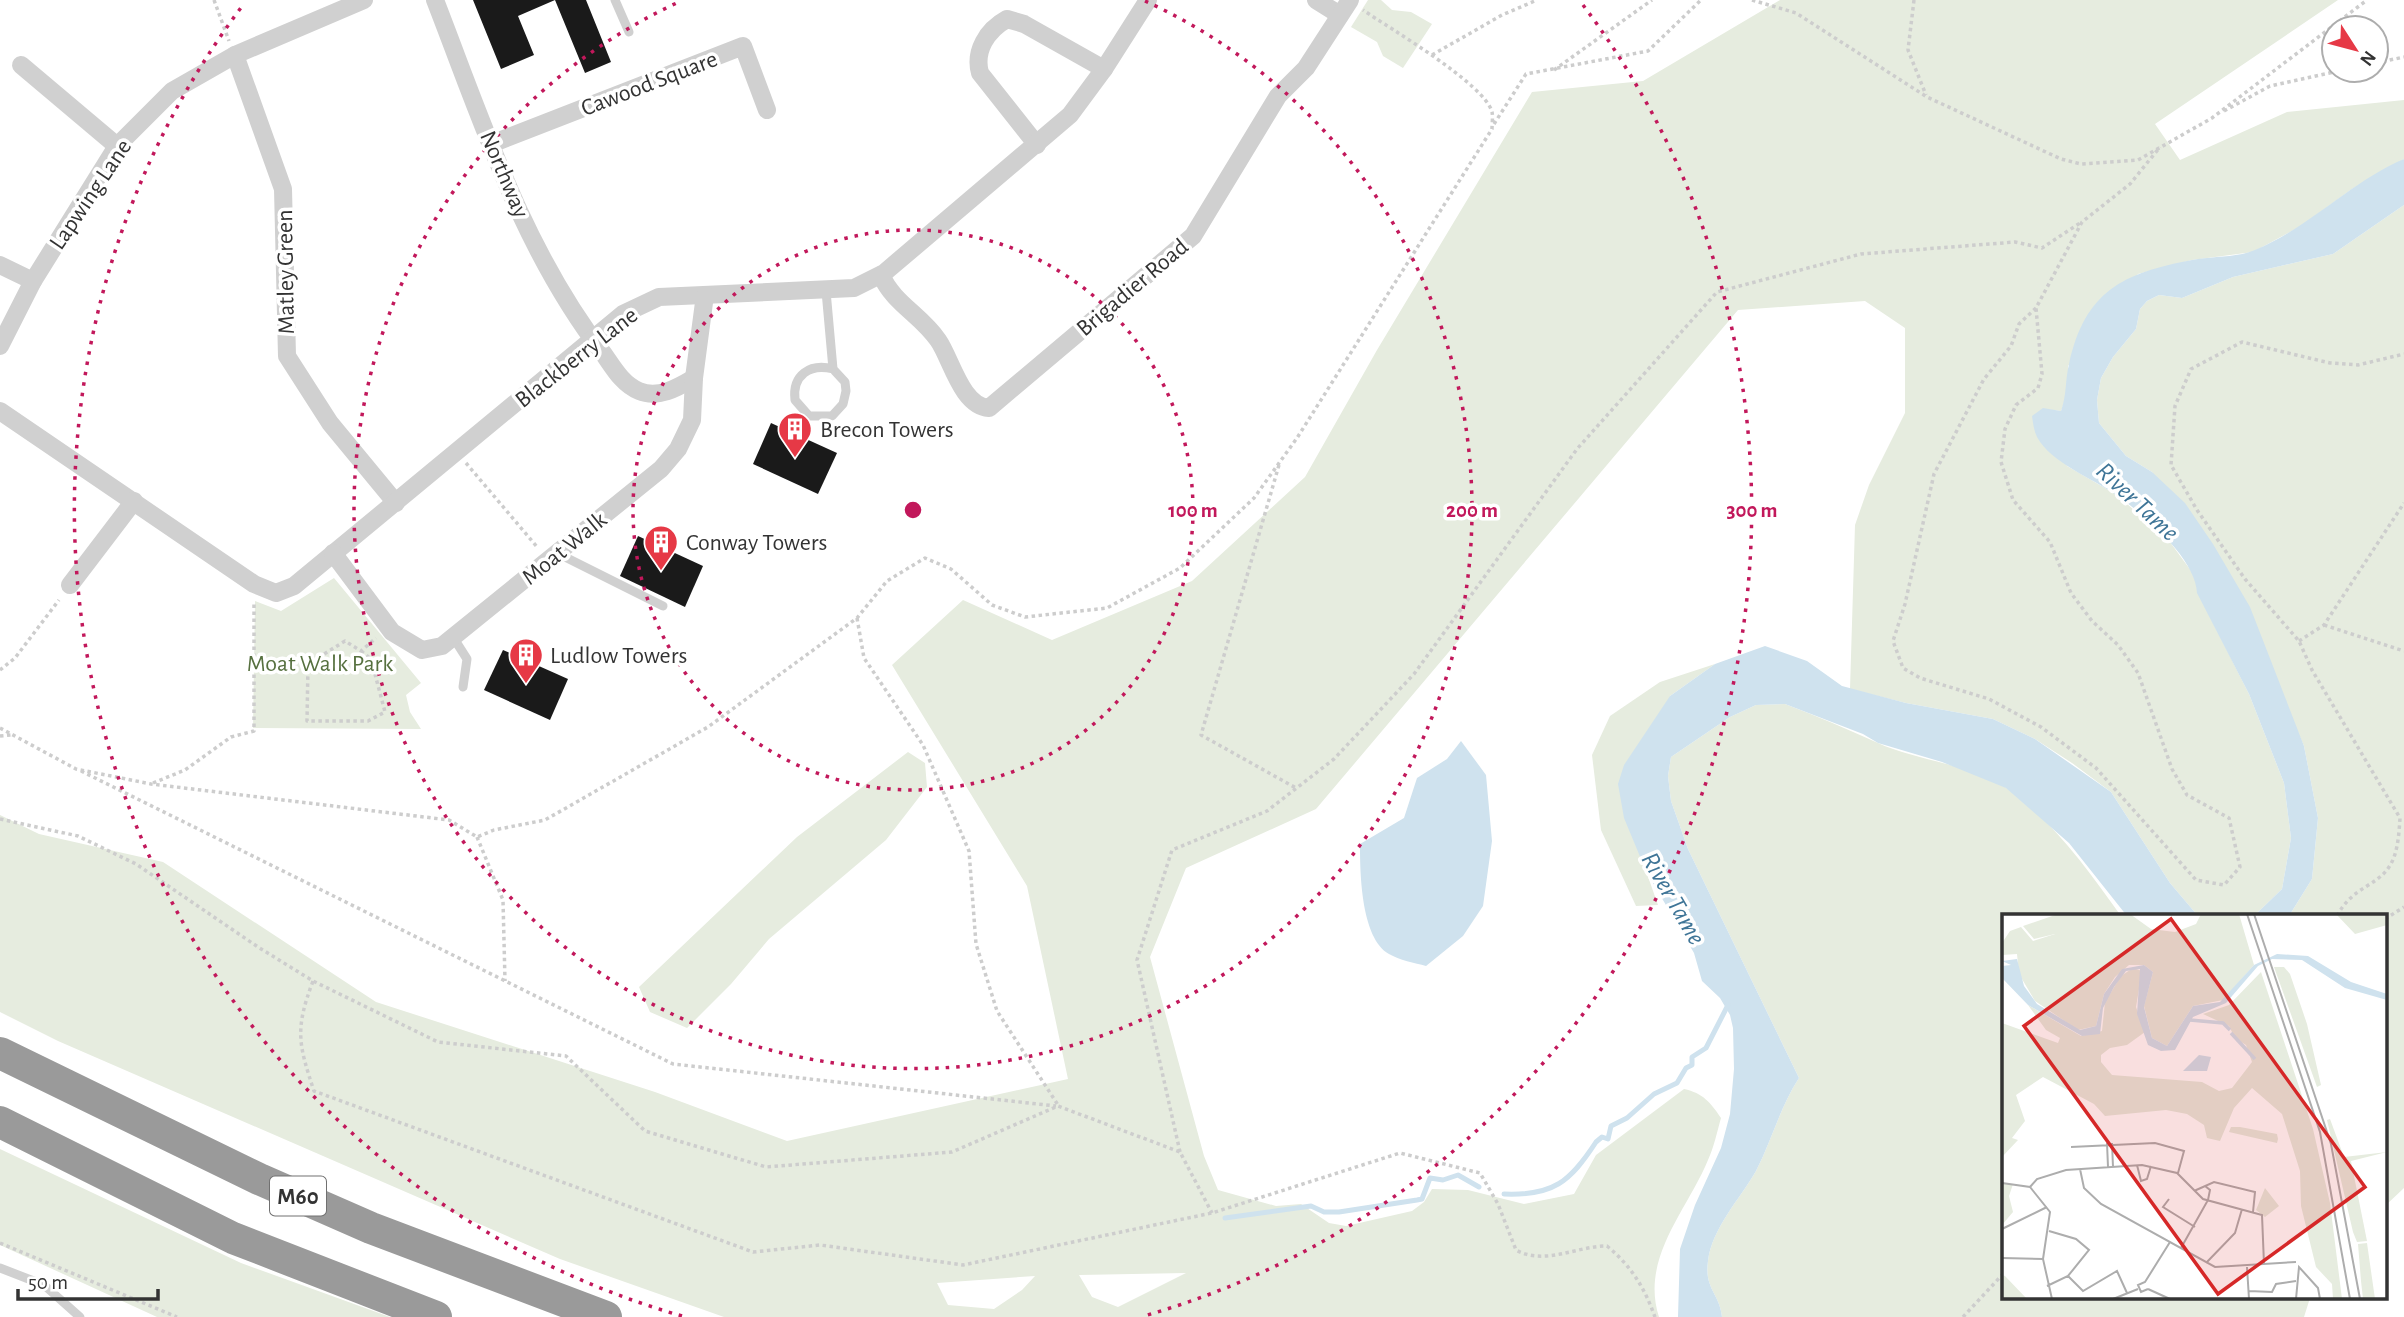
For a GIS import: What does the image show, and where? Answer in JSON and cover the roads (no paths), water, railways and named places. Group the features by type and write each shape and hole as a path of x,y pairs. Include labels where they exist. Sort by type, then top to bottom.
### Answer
{"highway":[{"name":"M60","path":"0,1053 271,1185 372,1228 606,1317"},
{"name":"M60","path":"0,1122 233,1238 436,1317"}],"street":[{"name":"Lapwing Lane","path":"0,346 33,281 117,146 172,90 235,55 364,0"},
{"name":"Northway","path":"435,0 491,144 544,266 592,340 626,383 641,392 657,394 673,390 694,378"},
{"name":"Blackberry Lane","path":"0,411 254,584 276,593 294,586 624,314 659,297 826,291 854,288 881,275 1070,115 1104,69 1148,0"},
{"path":"1317,0 1346,5"},
{"name":"Brigadier Road","path":"881,275 895,300 913,311 939,341 975,402 989,408 1193,236 1278,96 1307,68 1346,5"},
{"path":"1037,145 980,73 977,60 979,53 997,25 1007,19 1024,23 1104,69"},
{"name":"Cawood Square","path":"491,144 743,46 767,110"},
{"name":"Matley Green","path":"235,55 284,189 287,356 330,423 396,503"},
{"path":"21,65 117,146"},
{"path":"0,265 33,281"},
{"name":"Moat Walk","path":"333,554 388,627 407,643 422,650 442,646 662,469 678,449 692,420 694,378 705,295"},
{"path":"70,585 134,501"}],"lane":[{"path":"615,0 629,32"},
{"path":"826,291 833,369 845,383 843,404 832,416 809,415 795,400 796,383 809,369 821,366 833,369"},
{"path":"553,557 663,606"},
{"path":"453,637 467,659 463,687"},
{"path":"0,1268 44,1285 80,1317"}],"water":[{"name":"River Tame","path":"2404,159 2404,205 2333,254 2233,277 2182,298 2159,295 2147,301 2140,309 2136,329 2113,357 2101,378 2097,400 2099,423 2126,456 2152,472 2185,503 2213,544 2250,607 2304,746 2318,818 2312,879 2290,914 2256,914 2282,889 2291,838 2284,783 2249,694 2197,593 2188,566 2178,552 2154,525 2127,503 2052,455 2037,437 2032,416 2043,408 2061,411 2076,339 2097,302 2111,290 2146,271 2255,250 2293,230 2384,169"},
{"name":"River Tame","path":"1765,646 1807,661 1842,686 1906,703 1993,719 2035,739 2111,792 2170,883 2196,914 2125,914 2069,843 2006,788 1942,762 1878,743 1863,734 1785,704 1756,705 1730,717 1671,757 1668,776 1671,801 1688,849 1799,1078 1756,1171 1721,1225 1711,1249 1708,1278 1722,1317 1678,1317 1680,1249 1695,1205 1721,1148 1730,1114 1734,1069 1733,1028 1730,1015 1720,998 1702,981 1694,953 1646,871 1624,818 1618,784 1624,765 1670,696 1715,664"},
{"path":"1461,741 1486,775 1492,841 1483,906 1463,936 1426,966 1389,954 1373,934 1364,904 1360,844 1404,818 1417,778 1447,759"}],"waterway":[{"path":"1504,1194 1548,1189 1568,1177 1596,1142 1602,1137 1608,1139 1611,1126 1627,1118 1654,1094 1677,1083 1686,1068 1692,1065 1692,1057 1706,1048 1728,1005"},
{"path":"1225,1218 1311,1206 1324,1212 1339,1212 1417,1200 1422,1199 1430,1178 1443,1180 1458,1175 1479,1187"}],"place":[{"name":"Brecon Towers","path":"795,459"},
{"name":"Conway Towers","path":"661,572"},
{"name":"Ludlow Towers","path":"526,685"}],"park label":[{"name":"Moat Walk Park","path":"320,663"}]}
